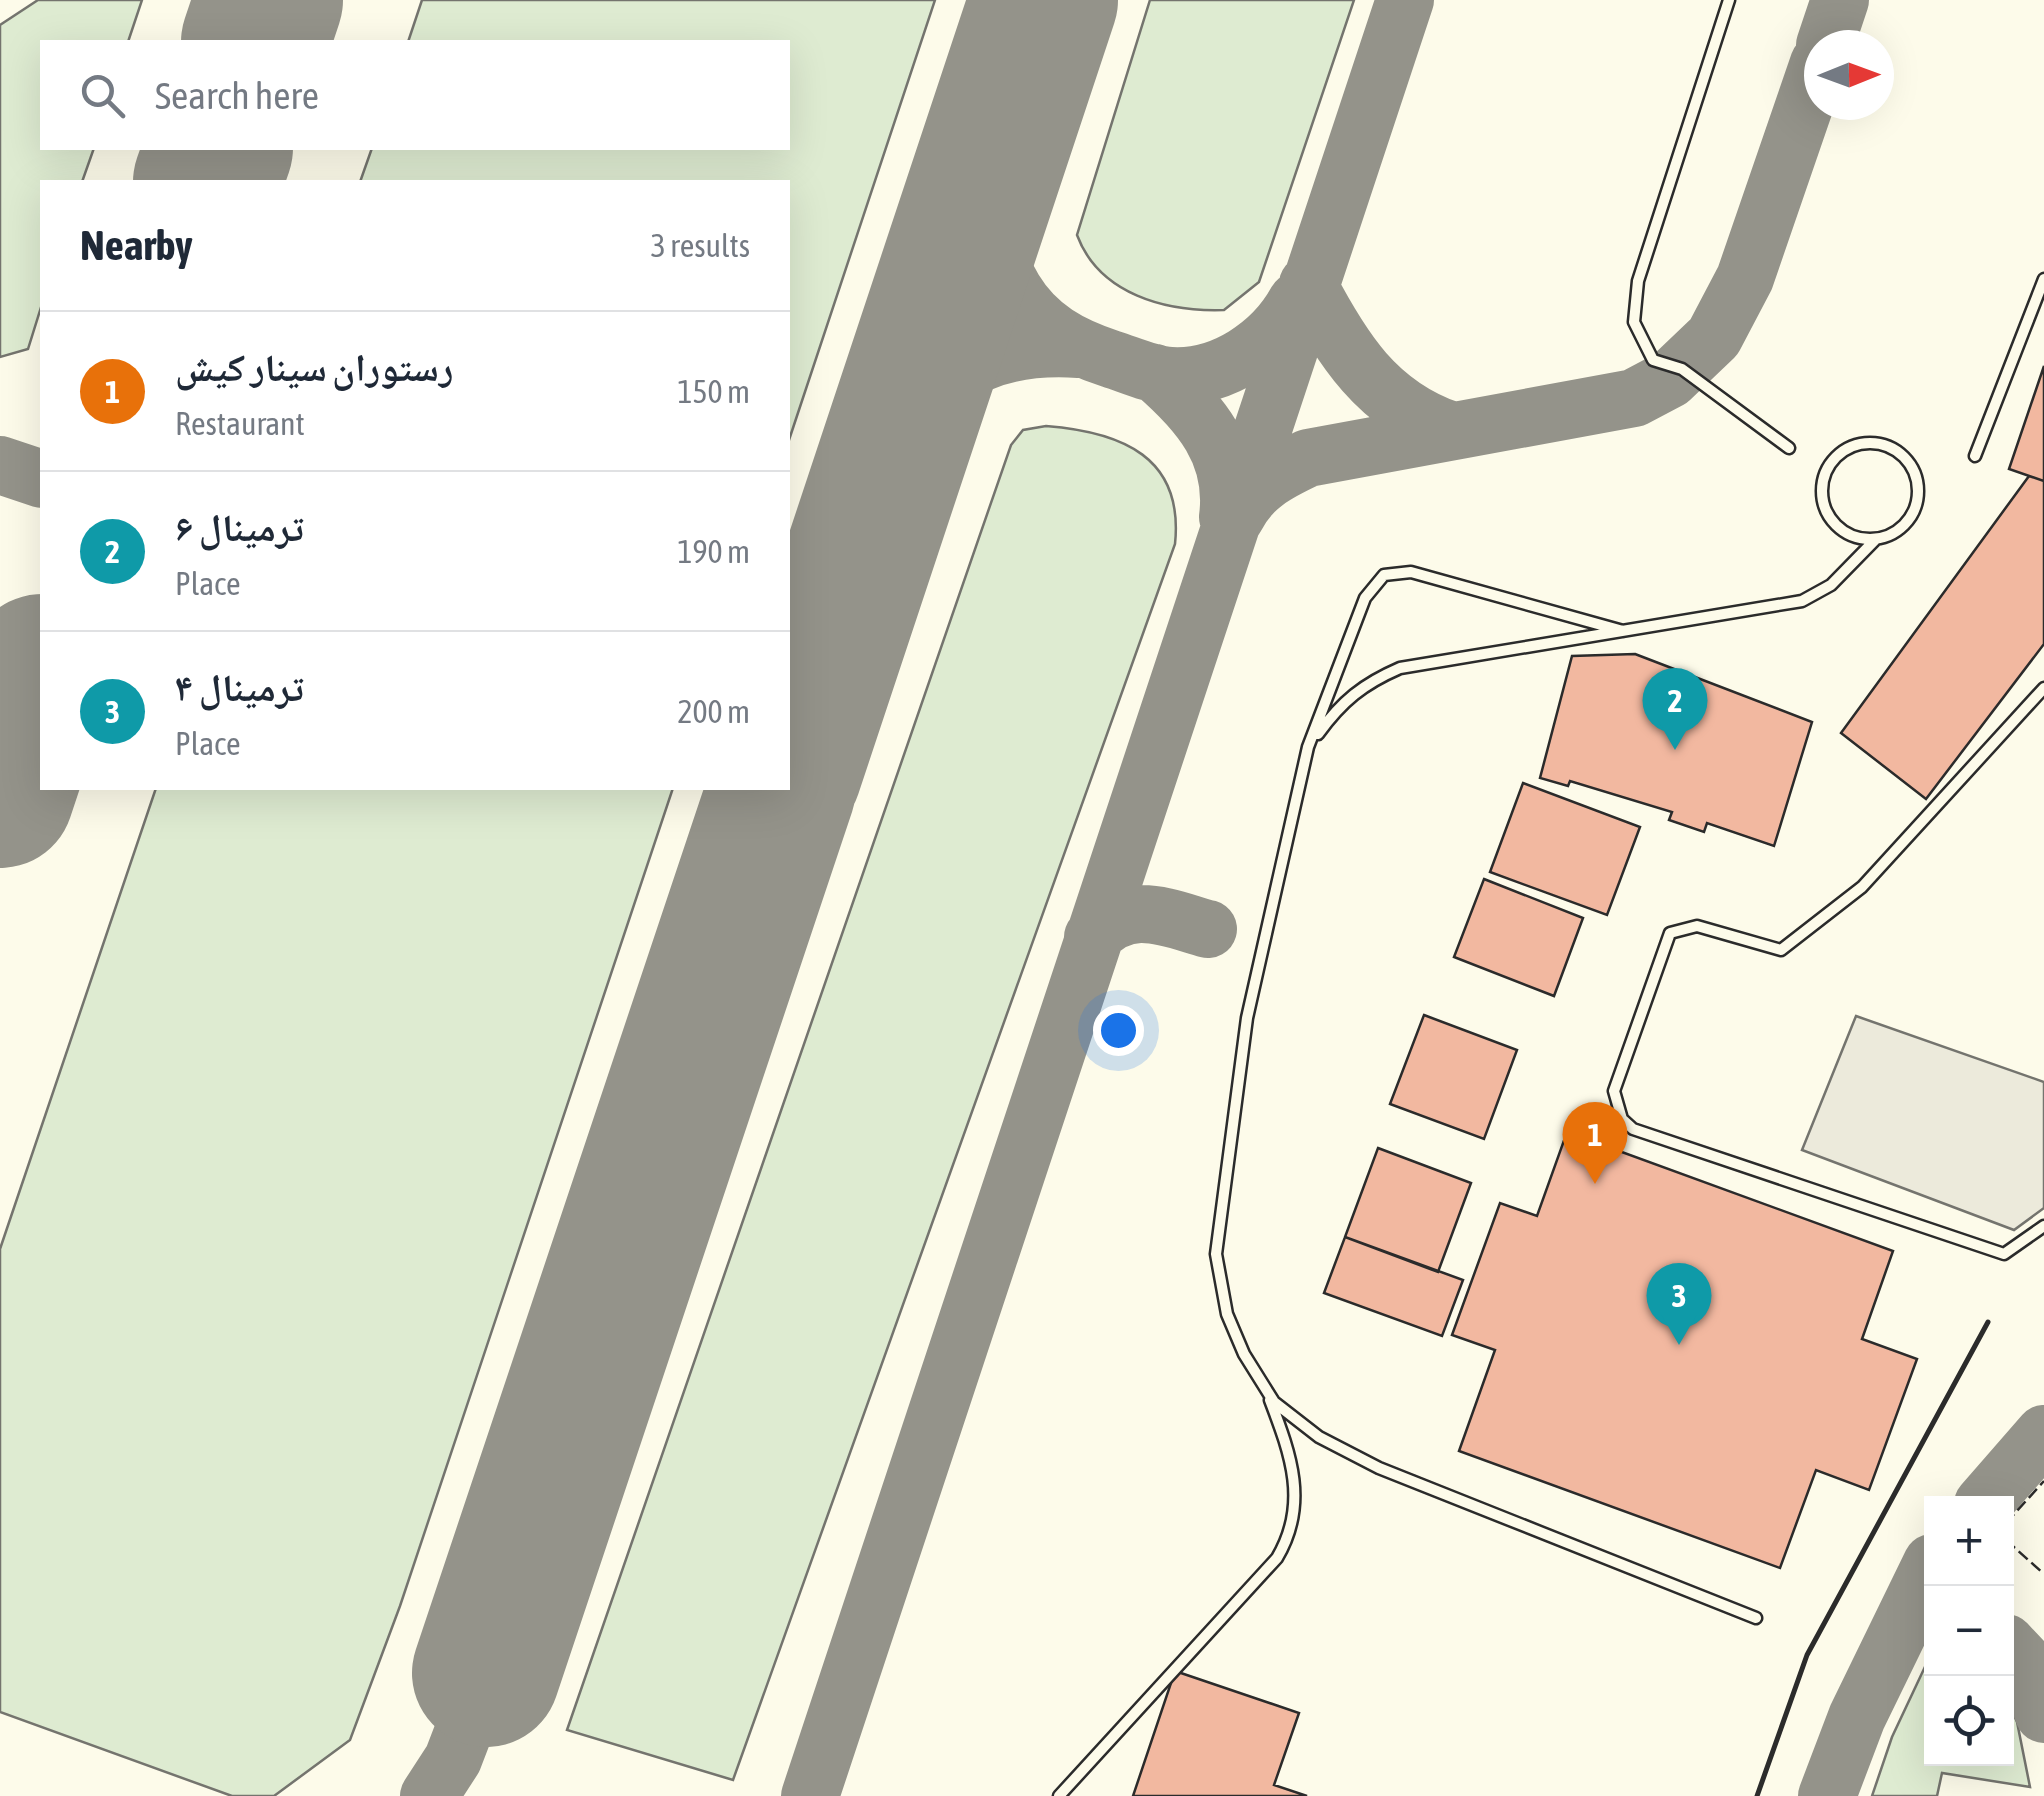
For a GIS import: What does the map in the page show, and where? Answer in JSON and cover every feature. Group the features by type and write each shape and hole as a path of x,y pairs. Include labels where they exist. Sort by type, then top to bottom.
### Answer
{"lane":[{"path":"1729,0 1638,281 1634,322 1653,360 1682,368 1789,448"},
{"path":"1975,456 2044,279"},
{"path":"1308,747 1341,702 1368,682 1400,668 1802,601 1831,585 1876,539 1904,526 1913,512 1917,482 1902,454 1874,442 1858,444 1831,462 1824,476 1824,508 1845,532 1876,539"},
{"path":"1059,1796 1277,1558 1290,1535 1295,1474 1267,1392 1244,1354 1227,1314 1216,1254 1246,1018 1308,747 1364,598 1384,575 1412,572 1623,631"},
{"path":"2044,688 1862,888 1781,950 1697,926 1670,933 1614,1091 1622,1119 1633,1130 2004,1254 2044,1226"},
{"path":"1267,1392 1319,1436 1379,1468 1756,1618"}],"green space":[{"path":"38,0 142,0 129,40 40,40 40,150 93,150 83,180 40,180 40,310 28,349 0,357 0,25"},
{"path":"422,0 935,0 790,437 790,180 361,180 371,150 790,150 790,40 409,40"},
{"path":"1150,0 1354,0 1259,282 1224,310 1179,307 1137,295 1101,272 1077,235"},
{"path":"1046,426 1099,435 1142,455 1158,470 1169,490 1175,514 1175,544 733,1780 567,1730 1011,445 1023,430"},
{"path":"155,790 672,790 400,1606 350,1740 274,1796 232,1796 0,1712 0,1249"},
{"path":"1924,1669 1924,1766 2014,1766 2014,1715 2030,1787 1942,1773 1937,1796 1872,1796 1892,1737"}],"shaded area":[{"path":"1856,1016 2044,1082 2044,1208 2014,1230 1802,1150"}],"building":[{"path":"2044,366 2044,481 2009,469"},
{"path":"2029,476 2044,481 2044,644 1926,799 1841,733"},
{"path":"1635,654 1812,722 1774,846 1707,823 1704,832 1669,820 1672,812 1570,781 1568,786 1540,778 1572,656"},
{"path":"1523,783 1640,827 1607,915 1490,872"},
{"path":"1484,879 1583,918 1554,996 1454,957"},
{"path":"1424,1015 1517,1050 1484,1139 1390,1104"},
{"path":"1567,1132 1893,1251 1862,1339 1917,1359 1869,1490 1816,1470 1780,1568 1459,1451 1495,1350 1452,1335 1500,1203 1537,1216"},
{"path":"1378,1148 1471,1183 1438,1272 1345,1237"},
{"path":"1345,1237 1463,1280 1442,1336 1324,1293"},
{"path":"1175,1671 1299,1713 1274,1785 1307,1796 1133,1796"}],"taxiway":[{"path":"810,1796 1405,0"},
{"path":"1830,30 1840,0"},
{"path":"1235,518 1265,482 1308,458 1634,398 1670,379 1714,337 1745,278 1804,107"},
{"path":"986,179 997,250 1014,290 1044,325 1096,354 1163,375 1209,372 1260,345 1297,301"},
{"path":"1308,284 1334,331 1364,372 1402,406 1450,430"},
{"path":"905,427 940,388 980,363 1026,350 1079,349"},
{"path":"1155,373 1187,403 1211,436 1226,473 1228,517"},
{"path":"0,465 40,478"},
{"path":"1093,937 1106,925 1133,915 1162,916 1208,929"},
{"path":"1990,1496 2044,1434"},
{"path":"1827,1796 1857,1717 1924,1579"},
{"path":"2014,1651 2023,1661 2044,1714"},
{"path":"429,1796 453,1759 486,1673"}],"runway":[{"path":"256,40 269,0"},
{"path":"790,765 1044,0"},
{"path":"208,180 218,150"},
{"path":"0,794 40,674"},
{"path":"486,1673 781,790"}],"fence":[{"path":"2014,1514 2044,1481"},
{"path":"2014,1547 2044,1574"}],"wall":[{"path":"1757,1796 1807,1655 1988,1322"}],"place":[{"name":"ترمینال ۶","path":"1675,750"},
{"name":"رستوران سینار کیش","path":"1595,1184"},
{"name":"ترمینال ۴","path":"1679,1345"}]}
